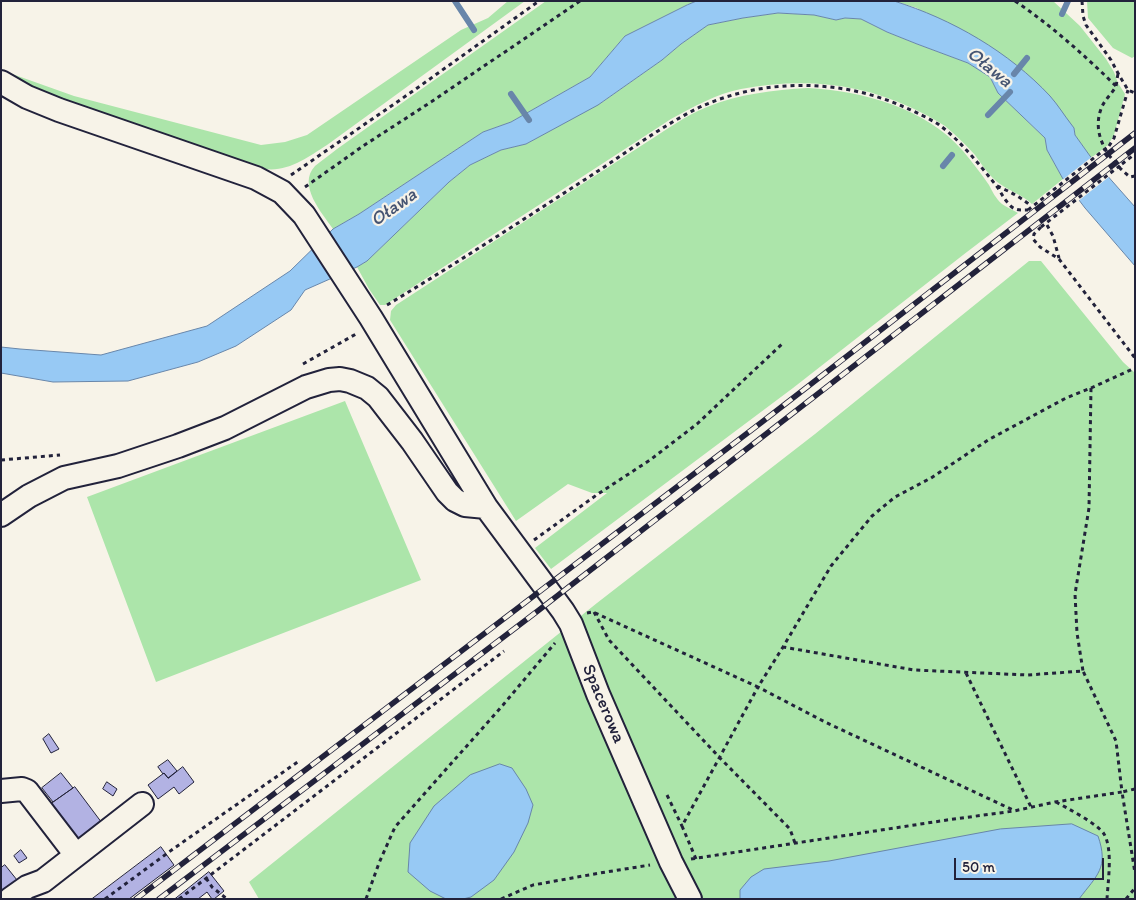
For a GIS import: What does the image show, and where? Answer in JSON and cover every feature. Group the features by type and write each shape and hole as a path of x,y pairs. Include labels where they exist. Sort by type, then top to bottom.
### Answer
{"street":[{"name":"Spacerowa","path":"1,82 27,97 59,110 292,190 304,216 370,316 491,514 571,624 598,694 671,862 690,899"},
{"path":"1,515 28,496 64,478 118,466 178,446 225,428 306,387 329,380 340,379 367,388 378,397 412,441 447,492 456,500 466,505 491,514"},
{"path":"1,791 22,789 27,791 76,855"},
{"path":"10,899 27,887 43,881 142,804"}],"path":[{"path":"538,1 413,91 291,175 292,190 432,102 580,1"},
{"path":"1015,1 1055,30 1116,86"},
{"path":"1082,1 1086,25 1111,60 1128,90 1135,93"},
{"path":"1118,74 1116,86 1101,108 1099,137 1119,169 1130,177 1135,176"},
{"path":"298,368 379,310 492,240 683,115 721,98 765,88 827,86 892,101 938,124 966,150 1008,203 1016,210 1028,210 1109,146 1114,138 1128,90"},
{"path":"1135,154 1042,227 1034,234 1033,239 1046,251 1059,259 1135,358"},
{"path":"996,186 1017,196 1030,205"},
{"path":"1047,225 1053,236 1059,259"},
{"path":"519,552 598,494 650,460 697,424 782,344"},
{"path":"696,859 682,826 758,687 832,566 872,516 895,497 931,478 988,440 1066,398 1135,368"},
{"path":"1091,388 1089,508 1074,594 1077,633 1083,671 1116,741 1135,873"},
{"path":"1,460 69,453"},
{"path":"593,612 609,640 790,829 796,843"},
{"path":"366,899 395,827 503,705 571,624 583,614 593,612 758,687 825,722 1014,810"},
{"path":"783,647 914,670 1028,675 1083,671"},
{"path":"179,899 504,652"},
{"path":"966,672 1031,807"},
{"path":"105,899 173,849 300,762"},
{"path":"501,899 533,885 600,873 1014,810 1135,789"},
{"path":"1055,802 1086,819 1103,832 1109,846 1107,899"},
{"path":"206,878 212,887 227,899"},
{"path":"1126,899 1135,888"}],"green space":[{"path":"508,1 525,1 327,145 298,163 282,168 265,169 242,163 57,99 32,88 1,70 74,96 261,145 285,142 307,135 461,30 488,18"},
{"path":"546,1 697,1 625,36 590,77 511,122 483,132 359,214 333,229 313,199 310,190 310,174 315,166"},
{"path":"894,1 1053,1 1080,26 1106,59 1125,94 1114,135 1108,145 1091,158 1075,135 1074,128 917,8"},
{"path":"1087,1 1135,1 1135,56 1132,58 1113,48 1088,18"},
{"path":"778,13 814,15 836,20 845,18 861,19 887,32 968,63 990,77 998,93 1045,138 1047,150 1063,179 1032,204 996,181 986,171 972,151 945,126 891,99 849,88 807,83 741,89 714,98 671,119 385,305 380,305 357,267 367,261 449,182 470,165 501,150 526,144 604,101 708,25"},
{"path":"808,88 850,93 871,98 892,104 931,123 963,151 983,176 1000,202 1018,213 793,388 551,569 535,548 607,493 592,493 568,484 516,521 390,320 391,311 396,305 691,115 707,107 744,96 769,91"},
{"path":"1029,261 1041,261 1123,362 1135,373 1135,899 259,899 249,882 597,603 815,434"},
{"path":"345,401 421,580 156,682 87,497"}],"water":[{"name":"Oława","path":"697,1 894,1 916,8 958,27 998,51 1034,80 1050,96 1074,128 1075,135 1090,156 1135,207 1135,266 1085,208 1063,179 1047,150 1045,138 998,93 990,77 968,63 887,32 861,19 845,18 836,20 814,15 778,13 708,25 598,105 526,144 501,150 470,165 449,182 367,261 305,290 291,310 236,346 198,362 128,381 53,382 1,373 1,347 101,355 207,326 290,271 333,229 359,214 483,132 511,122 590,77 625,36"},
{"path":"500,764 512,768 526,789 533,805 528,823 514,852 494,880 471,897 446,899 430,891 408,872 410,843 434,806 470,775"},
{"path":"1072,824 1098,836 1102,856 1102,864 1096,877 1079,899 740,899 740,890 751,877 764,869 829,861 1000,829"}],"pier":[{"path":"1093,156 1110,176 1077,202 1061,181"}],"building":[{"path":"49,734 59,749 51,753 43,739"},
{"path":"168,760 177,771 168,778 158,767"},
{"path":"183,767 194,782 179,794 174,787 158,799 148,785 164,773 168,778"},
{"path":"61,773 73,788 53,802 42,788"},
{"path":"107,782 117,789 113,796 103,789"},
{"path":"75,787 102,823 78,840 51,804"},
{"path":"161,847 174,865 129,899 92,899"},
{"path":"21,850 27,858 19,863 14,856"},
{"path":"5,865 21,885 1,899 1,868"},
{"path":"209,872 224,891 214,899 207,892 198,899 175,899"}],"waterway":[{"path":"455,1 474,30"},
{"path":"1062,14 1068,1"},
{"name":"Oława","path":"1014,74 1027,58"},
{"name":"Oława","path":"988,115 1010,92"},
{"path":"511,94 529,120"},
{"path":"943,166 952,155"}],"railway":[{"path":"136,899 762,422 1135,133"},
{"path":"159,899 539,610 1135,148"}]}
